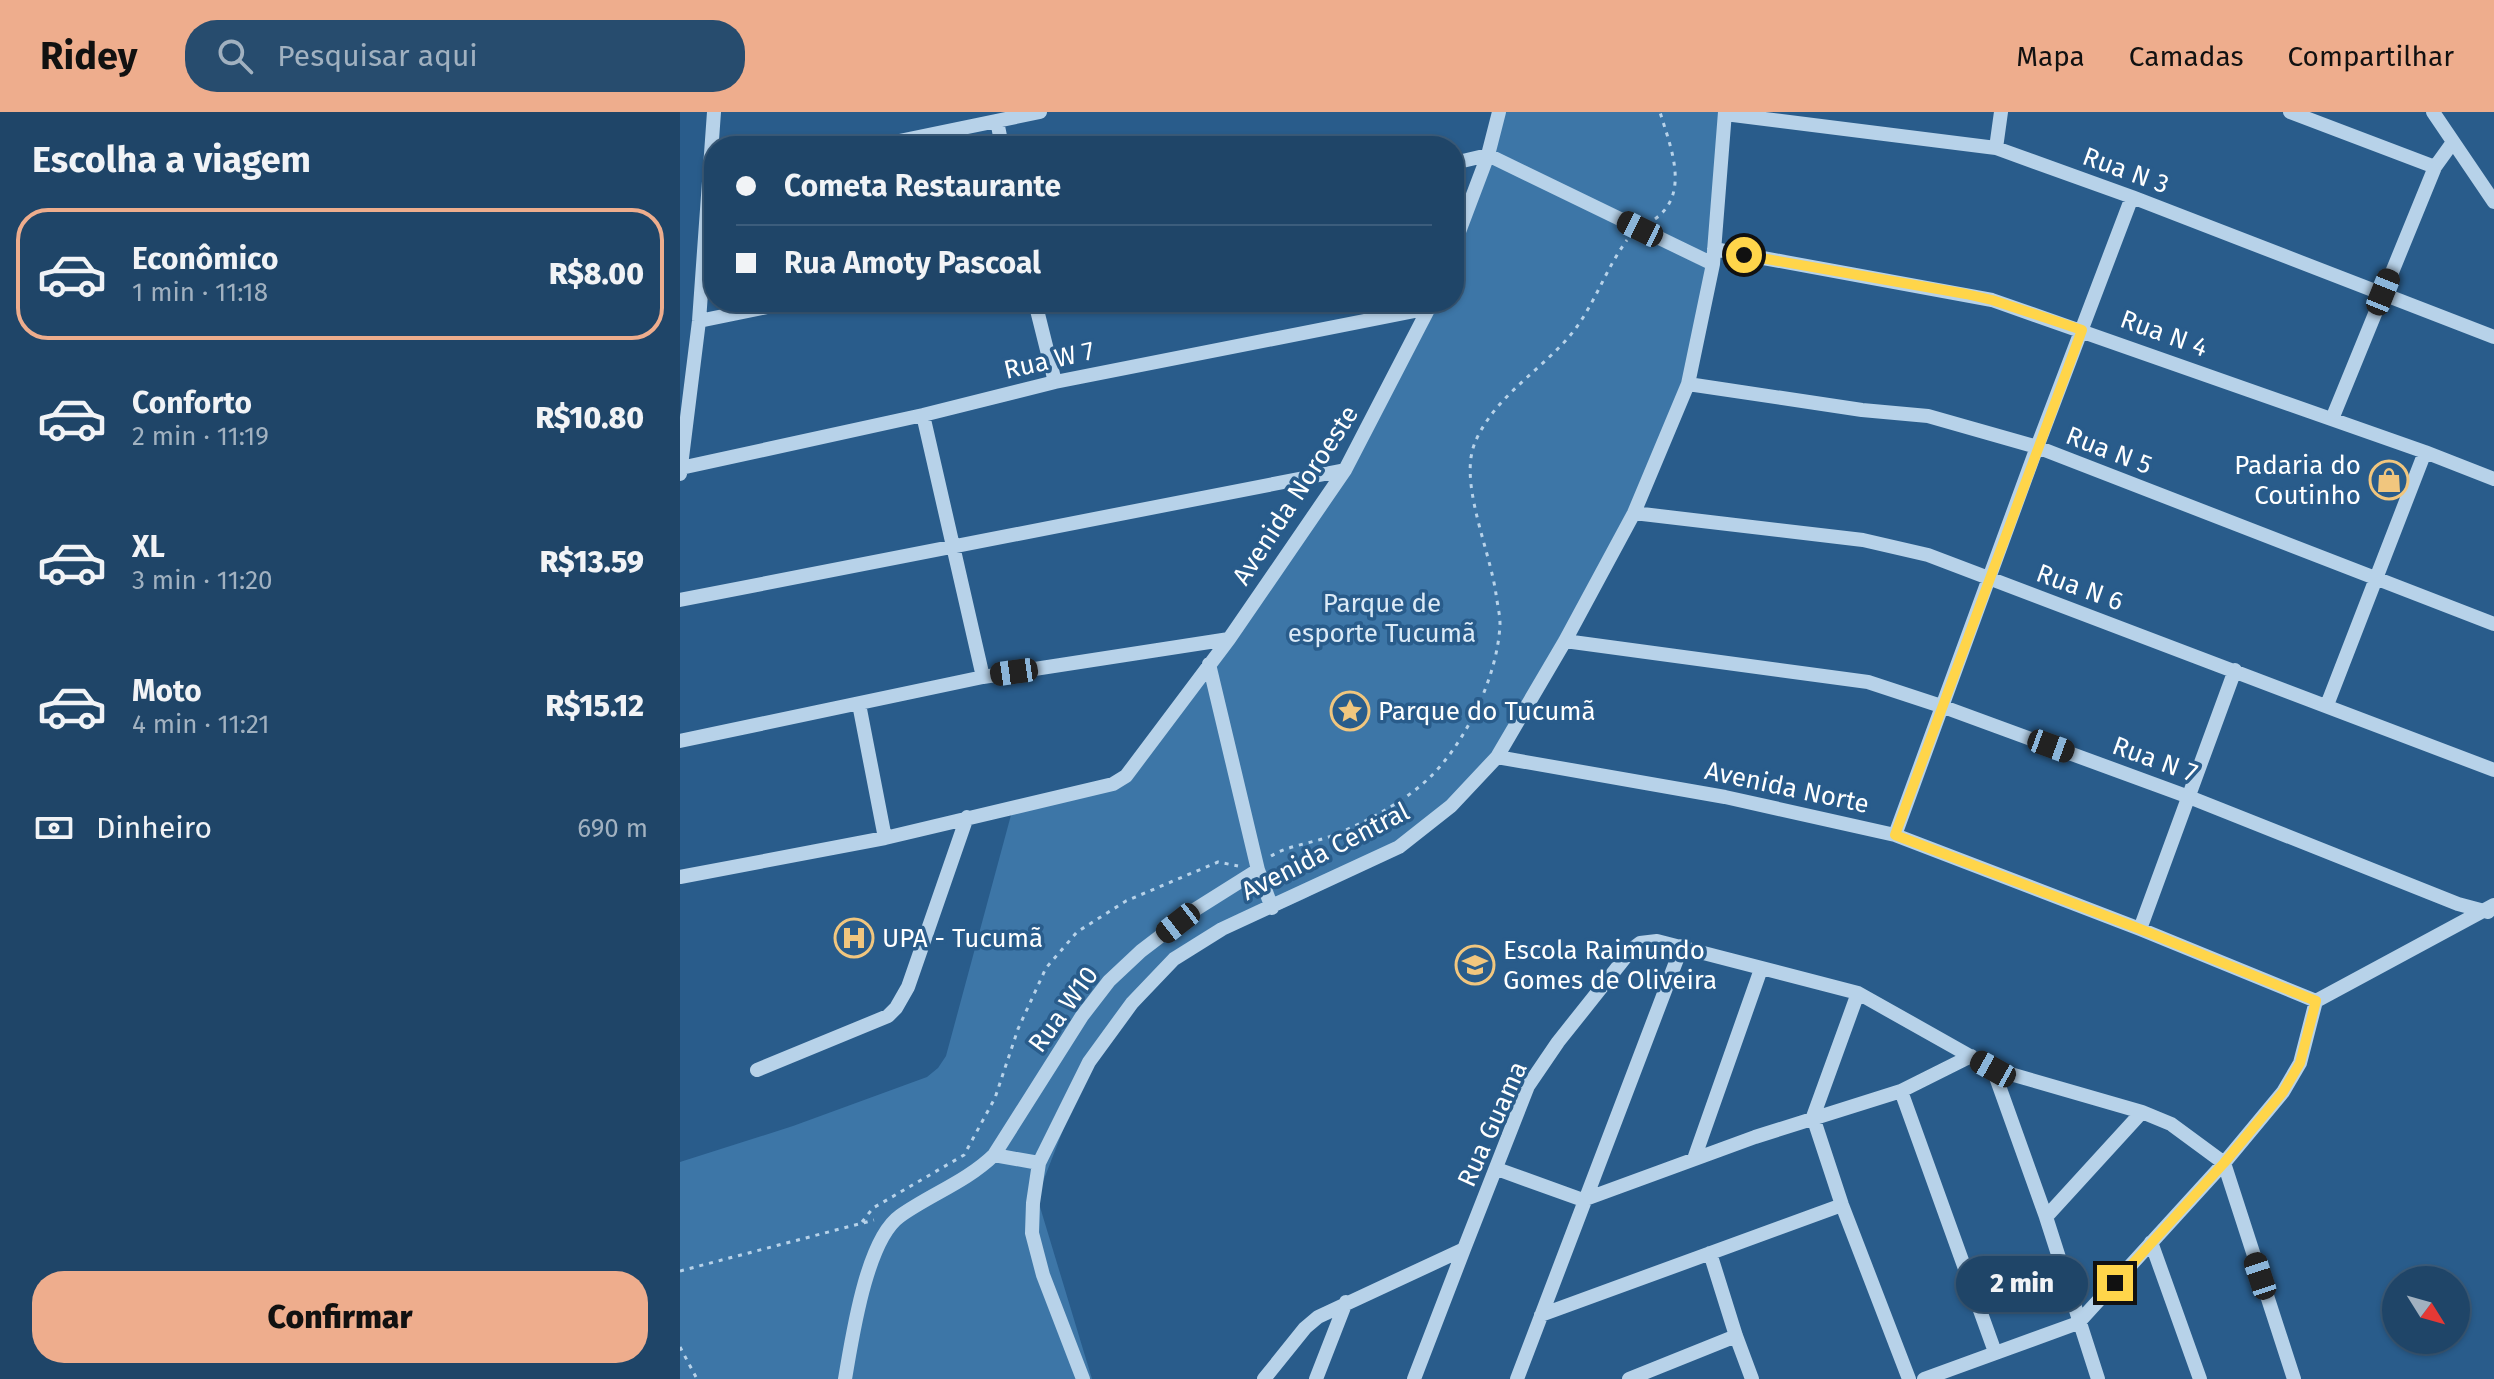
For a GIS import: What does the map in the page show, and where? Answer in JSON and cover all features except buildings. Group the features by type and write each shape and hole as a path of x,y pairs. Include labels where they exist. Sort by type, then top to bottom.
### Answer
{"street":[{"path":"713,136 714,112"},
{"path":"924,136 1040,112"},
{"path":"1464,219 1488,155 1499,112"},
{"path":"1996,148 2001,112"},
{"path":"2290,112 2435,167"},
{"path":"2433,112 2494,202"},
{"name":"Rua N 3","path":"1725,113 1996,148 2383,292 2494,337"},
{"name":"Avenida Central","path":"1083,1379 1043,1275 1032,1233 1039,1163 1089,1062 1108,1033 1174,959 1198,942 1399,847 1451,806 1497,757 1565,641 1634,513 1688,384 1713,257 1725,113"},
{"path":"997,121 1000,136"},
{"path":"2332,419 2435,167 2453,142"},
{"path":"1464,161 1488,155"},
{"name":"Rua N 4","path":"1488,155 1640,229 1713,257 1966,294 2004,303 2494,479"},
{"path":"1895,835 2132,197"},
{"path":"680,471 704,267"},
{"path":"699,321 743,312"},
{"path":"1038,312 1055,382"},
{"name":"Rua W 7","path":"680,471 1055,382 1397,312"},
{"name":"Avenida Noroeste","path":"680,877 885,838 1121,780 1135,767 1229,639 1345,470 1427,312"},
{"name":"Rua N 5","path":"1688,384 1862,410 1928,416 2037,447 2494,624"},
{"path":"923,415 983,677"},
{"path":"2327,705 2425,452"},
{"path":"680,600 1345,470"},
{"name":"Rua N 6","path":"1634,513 1863,540 1928,555 2494,770"},
{"path":"680,741 983,677 1229,639"},
{"name":"Rua N 7","path":"1565,641 1868,682 2189,797 2458,904 2491,910"},
{"path":"1209,664 1258,870 1272,908"},
{"path":"2140,929 2235,670"},
{"path":"859,704 885,838"},
{"name":"Avenida Norte","path":"1497,757 1725,797 1895,835 2140,929 2316,1001"},
{"path":"757,1070 888,1016 896,1008 908,987 967,817"},
{"name":"Rua W10","path":"845,1379 853,1328 873,1258 898,1217 975,1174 994,1155 1082,1016 1109,981 1141,951 1196,909 1258,870"},
{"path":"1924,1379 2078,1323 2224,1163 2283,1092 2300,1063 2316,1001 2491,910"},
{"name":"Rua Guama","path":"1414,1379 1528,1086 1594,993 1640,943 1657,941 1682,946 1858,993 1993,1069 2142,1112 2171,1124 2224,1163"},
{"path":"1517,1379 1682,946"},
{"path":"1694,1159 1761,969"},
{"path":"1858,993 1813,1117 1842,1205 1909,1379"},
{"path":"1497,1169 1583,1200 1813,1117 1901,1091 1971,1056"},
{"path":"1993,1069 2046,1217 2098,1379"},
{"path":"1901,1091 1995,1352"},
{"path":"2046,1217 2142,1112"},
{"path":"994,1155 1039,1163"},
{"path":"2224,1163 2294,1379"},
{"path":"1541,1315 1842,1205"},
{"path":"2151,1242 2200,1379"},
{"path":"1264,1379 1305,1328 1318,1317 1464,1249"},
{"path":"1710,1253 1752,1379"},
{"path":"1316,1379 1346,1302"},
{"path":"1629,1379 1736,1336"}],"path":[{"path":"862,1222 873,1208 964,1155 995,1098 1018,1029 1046,968 1077,932 1126,901 1218,862 1258,870 1274,854 1334,835 1377,814 1426,781 1452,752 1476,710 1495,655 1500,623 1496,590 1468,473 1472,449 1496,408 1573,332 1592,307 1616,255 1628,238 1660,216 1673,200 1676,183 1673,157 1660,112"},
{"path":"680,1271 862,1222 898,1217"},
{"path":"680,1347 697,1379"}],"green space":[{"name":"Parque do Tucumã","path":"1499,112 1724,112 1713,264 1688,384 1634,513 1497,757 1399,847 1304,899 1186,950 1088,1066 1037,1197 1092,1379 680,1379 680,1162 793,1126 927,1077 938,1068 946,1056 1011,815 1018,806 1126,776 1346,470 1427,312 1464,312 1464,215"}],"place":[{"name":"Padaria do Coutinho","path":"2389,480"},
{"name":"Parque do Tucumã","path":"1350,711"},
{"name":"UPA - Tucumã","path":"854,938"},
{"name":"Escola Raimundo Gomes de Oliveira","path":"1475,965"}],"route":[{"path":"1744,255 1940,288 1992,300 2082,330 1895,835 2140,929 2316,1001 2300,1063 2283,1092 2224,1163 2115,1283"}],"park label":[{"name":"Parque de esporte Tucumã","path":"1382,618"}]}
